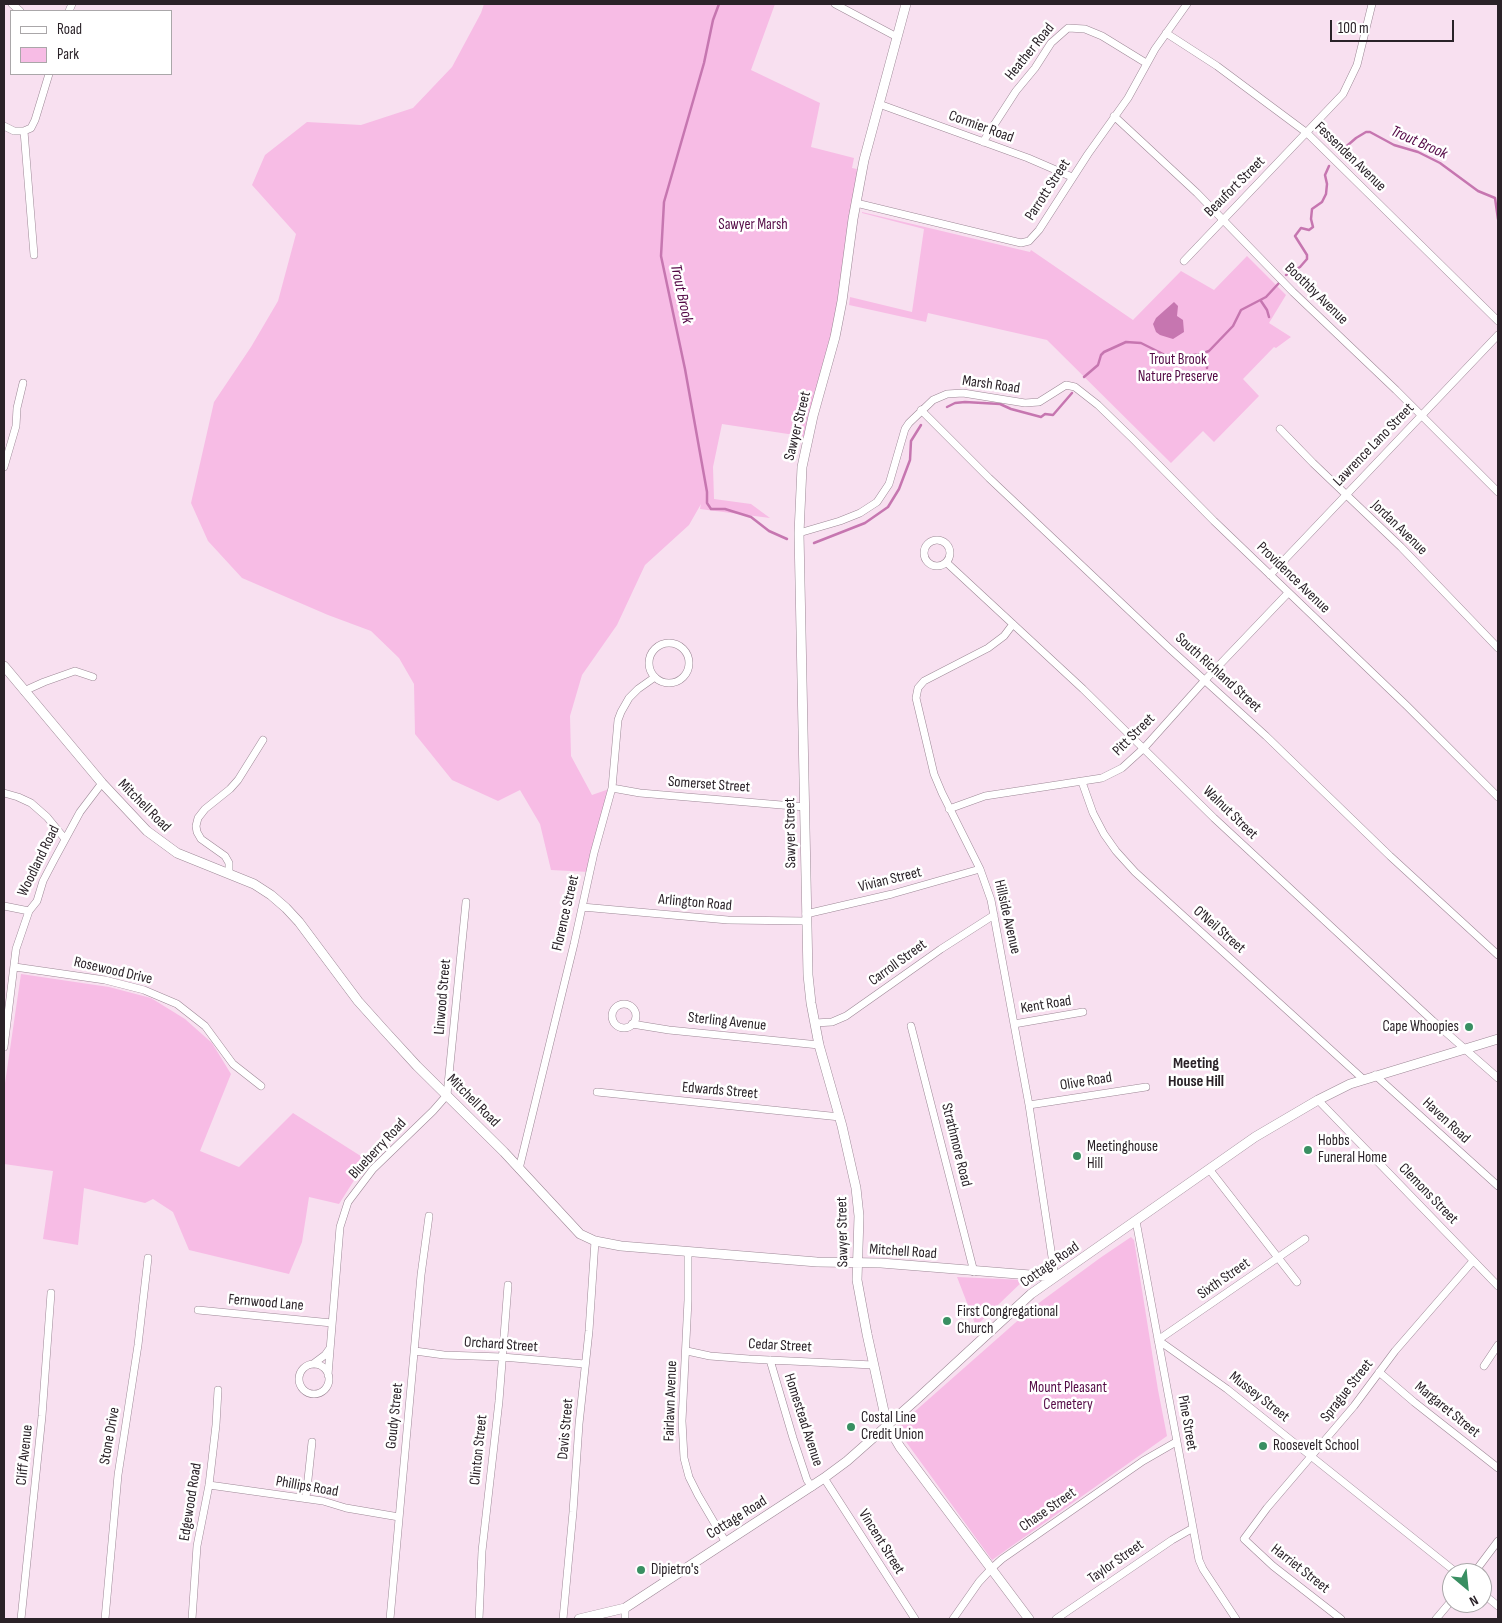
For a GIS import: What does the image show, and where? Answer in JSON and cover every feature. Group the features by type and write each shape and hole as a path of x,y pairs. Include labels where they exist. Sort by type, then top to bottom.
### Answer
{"street":[{"path":"835,4 897,37"},
{"name":"Sawyer Street","path":"906,4 864,160 842,302 835,337 805,449 800,494 799,532 808,975 819,1045 840,1117 856,1188 858,1216 857,1280 860,1303 887,1425 900,1447 1029,1619"},
{"name":"Parrott Street","path":"856,203 1022,242 1029,241 1039,230 1072,177 1128,98 1146,63 1187,4"},
{"name":"Beaufort Street","path":"1184,261 1343,94 1357,65 1372,4"},
{"name":"Heather Road","path":"983,142 1016,91 1036,68 1052,43 1068,28 1085,28 1102,36 1146,63"},
{"name":"Fessenden Avenue","path":"1166,33 1218,66 1307,133 1498,321"},
{"path":"4,126 14,131 24,131 31,128 49,75"},
{"name":"Cormier Road","path":"880,104 1028,158 1072,177"},
{"name":"Boothby Avenue","path":"1114,116 1162,159 1293,292 1498,492"},
{"path":"24,131 34,255"},
{"name":"Lawrence Lano Street","path":"1270,575 1498,335"},
{"path":"4,467 16,426 22,383"},
{"name":"Marsh Road","path":"799,532 840,521 860,513 877,502 889,484 905,429 921,410 933,400 947,394 971,394 1025,404 1039,402 1066,385"},
{"name":"Providence Avenue","path":"1066,385 1075,387 1098,405 1498,797"},
{"name":"South Richland Street","path":"921,410 989,478 1390,856 1498,954"},
{"name":"Jordan Avenue","path":"1280,429 1345,495 1401,547 1498,648"},
{"name":"Walnut Street","path":"947,563 1144,748 1214,818 1464,1049 1498,1078"},
{"name":"Pitt Street","path":"949,809 985,796 1102,778 1122,768 1144,748 1205,680 1288,593"},
{"name":"Hillside Avenue","path":"1013,624 1004,636 988,648 924,681 918,688 916,698 934,774 949,809 980,869 991,900 1029,1105 1055,1277"},
{"path":"668,643 681,647 687,654 689,662 684,676 671,682 664,682 655,677 650,666 651,655 656,648 668,643"},
{"name":"Mitchell Road","path":"4,666 102,783 147,831 177,854 254,884 286,908 378,1023 417,1066 580,1234 595,1241 621,1246 817,1262 881,1263 974,1272 1055,1277"},
{"path":"24,691 75,671 93,678"},
{"name":"Florence Street","path":"519,1169 592,859 612,788 617,729 621,712 629,698 655,677"},
{"path":"229,874 229,863 225,856 201,839 196,826 198,818 205,809 238,780 262,740"},
{"name":"O'Neil Street","path":"1082,782 1093,813 1104,834 1135,872 1363,1079"},
{"name":"Woodland Road","path":"4,1047 16,949 29,911 37,900 43,881 80,812 102,783"},
{"name":"Somerset Street","path":"612,788 640,793 804,807"},
{"path":"4,793 31,803 47,817 65,839"},
{"name":"Vivian Street","path":"806,918 980,869"},
{"name":"Linwood Street","path":"447,1095 466,902"},
{"path":"4,906 29,911"},
{"name":"Arlington Road","path":"582,906 728,920 806,918"},
{"name":"Carroll Street","path":"815,1023 832,1022 846,1016 940,949 994,915"},
{"name":"Rosewood Drive","path":"14,967 105,980 144,990 177,1004 204,1026 233,1064 261,1086"},
{"name":"Kent Road","path":"1014,1024 1083,1012"},
{"name":"Sterling Avenue","path":"632,1024 669,1030 819,1045"},
{"name":"Strathmore Road","path":"911,1026 974,1272"},
{"name":"Cottage Road","path":"579,1619 625,1608 725,1541 812,1487 848,1461 1028,1296 1255,1137 1318,1100 1363,1079 1498,1038"},
{"name":"Haven Road","path":"1375,1075 1498,1186"},
{"name":"Olive Road","path":"1029,1105 1146,1087"},
{"name":"Edwards Street","path":"597,1092 840,1117"},
{"name":"Blueberry Road","path":"330,1348 325,1355 313,1364 303,1368 300,1372 299,1382 304,1390 313,1394 322,1392 328,1384 340,1227 348,1202 373,1169 447,1095"},
{"name":"Clemons Street","path":"1318,1100 1498,1286"},
{"path":"1208,1169 1297,1282"},
{"name":"Goudy Street","path":"390,1619 421,1274 429,1216"},
{"name":"Pine Street","path":"1136,1221 1199,1560 1202,1569 1236,1619"},
{"name":"Sixth Street","path":"1158,1340 1305,1239"},
{"name":"Davis Street","path":"563,1619 574,1512 579,1424 595,1241"},
{"name":"Fairlawn Avenue","path":"688,1251 686,1351 682,1421 684,1458 689,1477 725,1541"},
{"name":"Stone Drive","path":"105,1619 118,1475 137,1354 148,1258"},
{"name":"Sprague Street","path":"1244,1540 1262,1514 1312,1456 1414,1328 1473,1261"},
{"name":"Clinton Street","path":"479,1619 482,1551 508,1285"},
{"name":"Cliff Avenue","path":"21,1619 42,1416 52,1293"},
{"name":"Fernwood Lane","path":"198,1310 332,1323"},
{"name":"Mussey Street","path":"1158,1340 1227,1389 1445,1563"},
{"path":"1484,1366 1498,1345"},
{"name":"Orchard Street","path":"415,1351 444,1355 502,1357 585,1364"},
{"name":"Cedar Street","path":"686,1351 710,1356 873,1365"},
{"name":"Homestead Avenue","path":"770,1360 793,1438 812,1487"},
{"path":"313,1364 323,1367 328,1375"},
{"name":"Margaret Street","path":"1379,1372 1498,1468"},
{"name":"Edgewood Road","path":"192,1619 197,1546 209,1485 218,1390"},
{"path":"306,1498 312,1442"},
{"name":"Chase Street","path":"953,1619 979,1582 992,1568 1142,1461 1176,1442"},
{"name":"Vincent Street","path":"824,1478 915,1619"},
{"name":"Phillips Road","path":"209,1485 306,1498 346,1508 399,1517"},
{"name":"Taylor Street","path":"1056,1619 1172,1540 1193,1528"},
{"name":"Harriet Street","path":"1244,1540 1272,1566 1341,1619"},
{"path":"1482,1563 1498,1541"},
{"path":"625,1608 625,1619"}],"green space":[{"name":"Sawyer Marsh","path":"484,4 775,4 751,70 820,103 811,147 854,158 852,168 862,170 842,301 808,437 722,424 713,467 714,499 751,504 770,518 700,509 701,504 689,525 645,565 617,625 582,675 570,716 571,756 592,795 612,788 589,872 551,870 540,824 520,790 498,801 452,780 415,734 414,684 399,658 371,631 328,615 242,578 208,541 191,503 214,402 251,347 278,301 296,234 252,185 265,155 307,122 361,125 413,108 452,67"},
{"name":"Trout Brook Nature Preserve","path":"862,212 1030,252 1031,250 1133,320 1181,271 1214,290 1247,256 1286,295 1269,323 1291,337 1276,348 1274,347 1243,379 1259,396 1214,442 1203,431 1171,463 1047,340 928,313 926,322 849,305 850,297 912,312 924,229"},
{"path":"21,974 109,987 151,998 185,1019 212,1043 231,1074 200,1151 239,1167 293,1113 367,1160 339,1204 309,1197 302,1242 289,1274 189,1250 173,1212 153,1199 145,1203 84,1188 78,1245 43,1239 53,1171 4,1164 4,1090"},
{"name":"Mount Pleasant Cemetery","path":"1131,1237 1134,1240 1167,1436 992,1560 896,1428 1032,1308"},
{"path":"957,1277 1024,1280 976,1326"}],"shaded area":[{"path":"1174,302 1178,306 1177,316 1183,320 1184,332 1173,339 1156,332 1153,324 1156,318"}],"waterway":[{"name":"Trout Brook","path":"719,4 664,202 661,256 685,369 707,492 707,503 711,509 725,509 751,517 769,531 787,539"},
{"name":"Trout Brook","path":"1341,151 1356,138 1366,132 1370,132 1394,145 1418,152 1440,163 1478,191 1495,198 1498,219"},
{"name":"Trout Brook","path":"1286,275 1300,267 1307,259 1307,255 1295,236 1301,228 1309,230 1313,227 1311,219 1312,209 1322,202 1326,194 1327,184 1325,175 1329,166"},
{"name":"Trout Brook","path":"1084,377 1098,365 1104,352 1126,342 1141,343 1165,355 1193,355 1209,351 1233,326 1241,310 1266,297 1279,283"},
{"path":"1261,301 1269,317"},
{"path":"1201,355 1207,362 1207,368"},
{"name":"Trout Brook","path":"947,407 955,403 965,402 1000,404 1041,417 1045,414 1053,415 1072,393"},
{"name":"Trout Brook","path":"814,543 865,523 888,507 899,489 910,460 911,441 921,425"}],"place":[{"name":"Cape Whoopies","path":"1469,1027"},
{"name":"Hobbs Funeral Home","path":"1308,1150"},
{"name":"Meetinghouse Hill","path":"1077,1156"},
{"name":"First Congregational Church","path":"947,1321"},
{"name":"Costal Line Credit Union","path":"851,1427"},
{"name":"Roosevelt School","path":"1263,1446"},
{"name":"Dipietro's","path":"641,1570"}],"district":[{"name":"Meeting House Hill","path":"1196,1073"}]}
